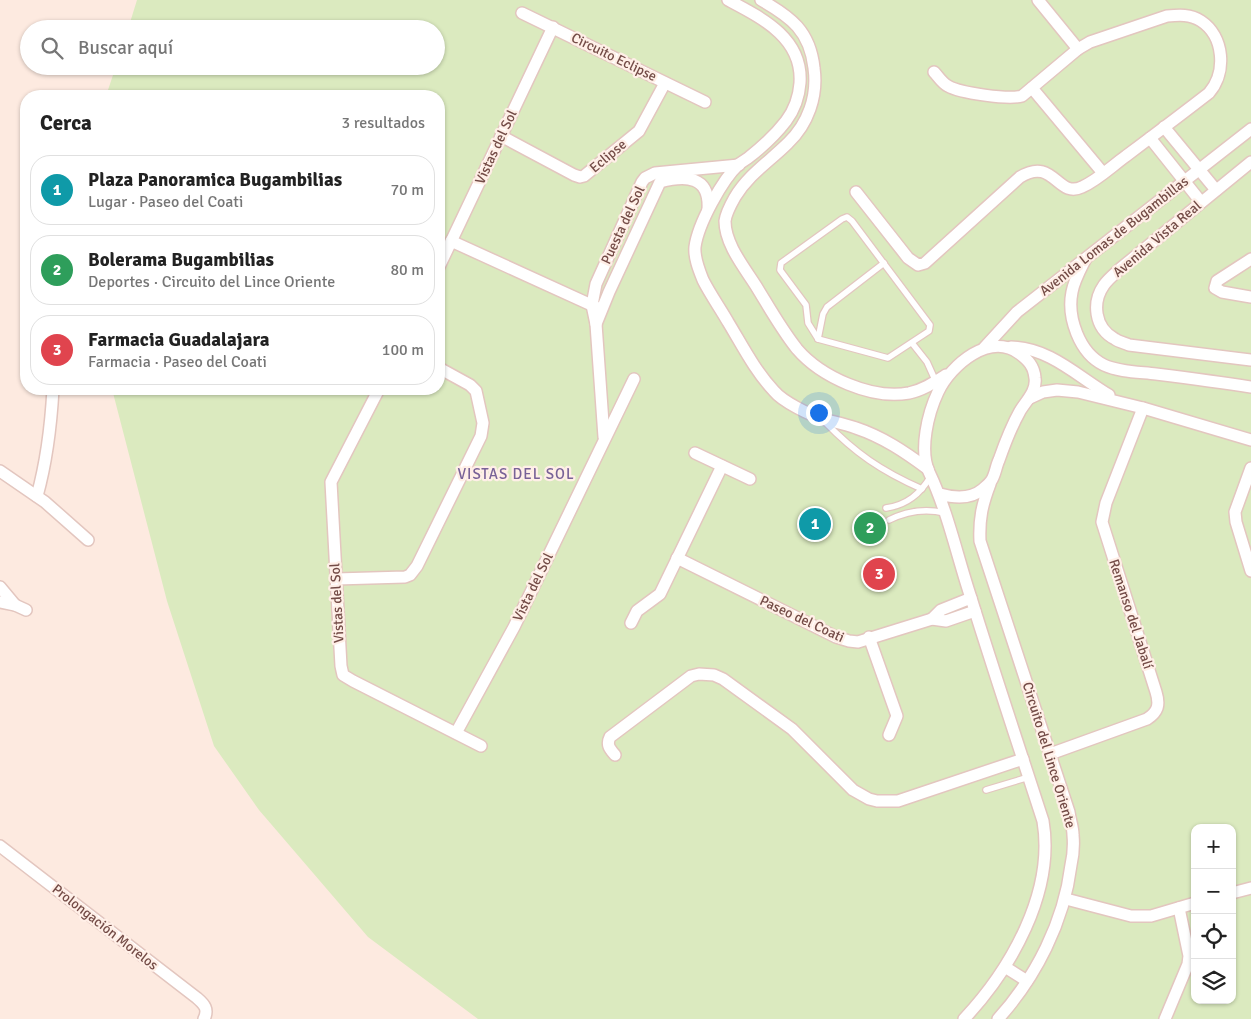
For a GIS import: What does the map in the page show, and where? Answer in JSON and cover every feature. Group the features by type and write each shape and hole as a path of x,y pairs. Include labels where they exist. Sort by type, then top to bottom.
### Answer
{"street":[{"path":"728,0 752,11 785,37 793,48 800,76 799,95 794,111 785,122 749,158 739,165 715,196 697,238 695,248 695,258 703,280 757,370 775,393 820,418 855,427 882,439 903,451 929,472"},
{"path":"761,0 788,17 802,30 812,52 815,70 814,95 805,123 789,143 758,168 742,185 730,206 725,220 728,236 737,256 780,326 798,350 816,367 835,378 875,392 908,393 921,390 954,370"},
{"path":"1038,0 1078,49"},
{"name":"Circuito Eclipse","path":"522,13 705,102"},
{"path":"856,192 908,258 918,265 929,260 1027,173 1042,171 1051,175 1069,189 1082,188 1209,92 1220,74 1221,54 1215,37 1207,26 1199,20 1188,15 1167,16 1090,42 1078,49 1022,96 1015,98 1003,98 947,86 934,72"},
{"name":"Vistas del Sol","path":"445,254 553,27"},
{"name":"Eclipse","path":"501,136 574,175 584,176 639,131 664,82"},
{"path":"1032,88 1103,173"},
{"path":"1164,127 1216,190"},
{"name":"Avenida Lomas de Bugambillas","path":"984,349 1017,312 1251,129"},
{"path":"1150,138 1202,202"},
{"path":"1169,162 1183,150"},
{"name":"Avenida Vista Real","path":"1251,162 1121,268 1105,283 1098,295 1096,304 1100,324 1106,333 1115,339 1129,344 1251,360"},
{"name":"Puesta del Sol","path":"596,307 596,284 645,178 739,165"},
{"name":"Puesta del Sol","path":"596,307 649,202 658,177"},
{"name":"Puesta del Sol","path":"658,177 690,179 701,183 708,194 708,210"},
{"path":"636,196 649,202"},
{"path":"451,241 596,307"},
{"path":"1087,257 1077,276 1072,292 1073,323 1081,342 1101,364 1124,370 1251,387"},
{"path":"1251,259 1217,280 1215,286 1215,288 1222,292 1251,296"},
{"name":"Vista del Sol","path":"596,307 604,438"},
{"path":"929,472 925,447 926,426 930,412 941,386 965,359 984,349 997,345 1016,351 1030,362 1035,379 1034,389 1030,398"},
{"path":"1006,347 1023,347 1043,353 1118,401"},
{"path":"336,579 398,578 410,574 417,566 481,436 483,423 476,391 470,385 445,371"},
{"name":"Vista del Sol","path":"456,733 514,627 634,378"},
{"path":"1030,398 1043,392 1057,390 1078,392 1118,401 1251,440"},
{"path":"37,496 44,470 53,395"},
{"name":"Vistas del Sol","path":"376,395 331,482 343,675 353,682 481,746"},
{"name":"Circuito del Lince Oriente","path":"998,1019 1027,981 1047,944 1066,899 1074,836 1069,812 980,541 979,522 982,503 1010,430 1020,410 1030,398"},
{"name":"Remanso del Jabalí","path":"1050,754 1147,719 1154,715 1158,709 1159,700 1102,522 1106,503 1143,408"},
{"path":"695,453 750,480"},
{"path":"631,623 637,611 660,594 722,466"},
{"path":"1251,468 1235,512 1236,522 1251,571"},
{"path":"0,471 37,496 88,540"},
{"name":"Circuito del Lince Oriente","path":"929,472 940,494 975,611 1043,821 1046,839 1040,883 1031,916 1005,967 983,999 964,1019"},
{"path":"940,494 954,498 970,496 981,490 991,481"},
{"name":"Paseo del Coati","path":"677,558 836,637 849,641 858,642 932,619 946,621 975,611"},
{"path":"0,586 15,605"},
{"name":"Paseo del Coati","path":"932,619 941,610 971,598"},
{"path":"0,602 15,605 26,610"},
{"path":"869,638 897,716 889,735"},
{"path":"615,755 608,746 610,737 683,681 699,674 707,673 723,678 792,729 853,790 869,799 898,801 1023,759"},
{"name":"Prolongación Morelos","path":"0,846 196,998 203,1004 205,1015"},
{"path":"1236,892 1251,888"},
{"path":"1066,899 1131,916 1151,916 1191,904"},
{"path":"1165,1019 1188,964 1189,956 1179,908"},
{"path":"1005,967 1027,981"}],"lane":[{"path":"847,217 852,220 884,263 930,325 929,332 888,358 818,339 808,323 806,305 780,270 781,263 847,217"},
{"path":"818,339 823,314 827,307 884,263"},
{"path":"912,343 927,362 936,382"},
{"path":"820,418 866,460 893,476 922,489"},
{"path":"886,508 904,504 912,499 922,489 929,472"},
{"path":"889,520 915,511 929,510 945,513"},
{"path":"986,790 1029,777"}],"green space":[{"path":"137,0 1251,0 1251,1019 478,1019 368,937 259,810 214,746 167,601 114,395 445,395 445,90 108,90 113,75 445,75 445,20 131,20"}],"place":[{"name":"Plaza Panoramica Bugambilias","path":"815,524"},
{"name":"Bolerama Bugambilias","path":"870,528"},
{"name":"Farmacia Guadalajara","path":"879,574"}],"district":[{"name":"VISTAS DEL SOL","path":"516,474"}]}
